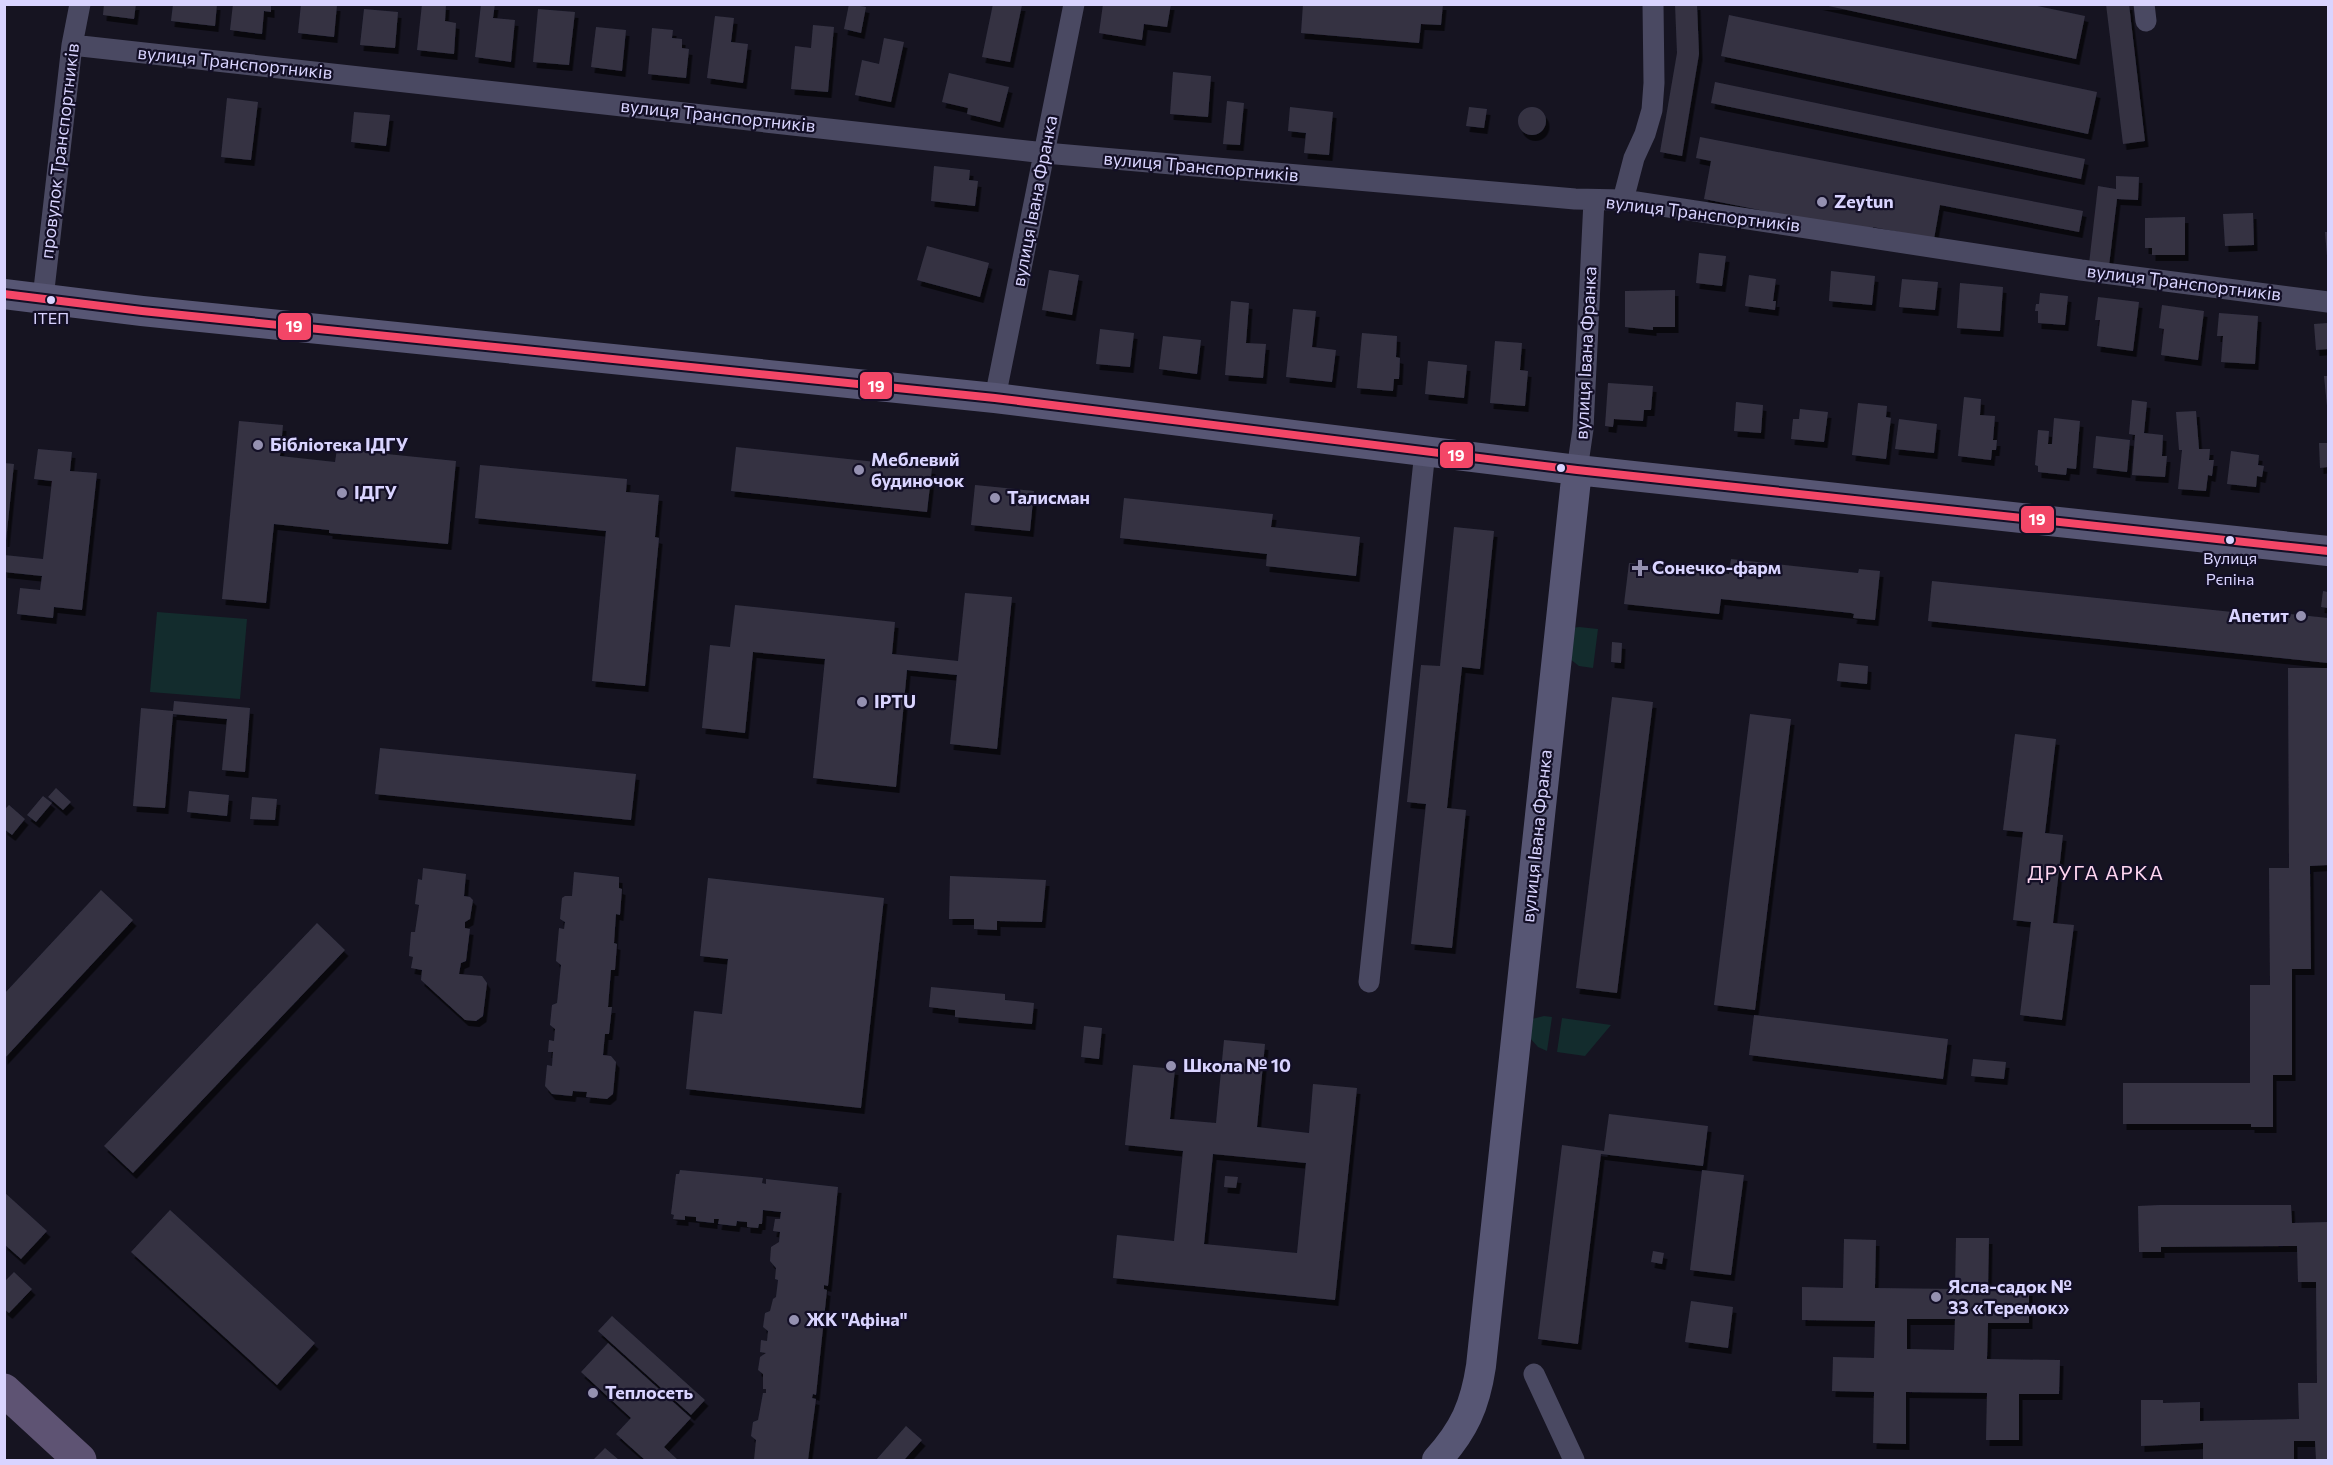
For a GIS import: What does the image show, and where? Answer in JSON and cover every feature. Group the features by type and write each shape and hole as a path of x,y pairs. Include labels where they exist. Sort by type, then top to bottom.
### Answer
{"main road":[{"path":"4,294 142,311 995,398 1577,470 2328,551"},
{"name":"вулиця Івана Франка","path":"1437,1461 1454,1441 1468,1418 1477,1392 1481,1366 1577,470"},
{"path":"4,1390 80,1461"}],"street":[{"name":"провулок Транспортників","path":"43,298 72,45 80,4"},
{"name":"вулиця Івана Франка","path":"995,398 1074,4"},
{"path":"1623,200 1634,158 1645,134 1652,110 1653,4"},
{"name":"вулиця Транспортників","path":"72,45 1045,153 1594,200 1623,200 2081,270 2328,302"},
{"name":"вулиця Івана Франка","path":"1577,470 1583,429 1594,200"},
{"path":"1369,982 1425,451"},
{"path":"1534,1374 1574,1461"}],"green space":[{"path":"157,612 247,619 240,699 150,692"},
{"path":"1572,628 1598,629 1593,668 1579,666 1570,659"},
{"path":"1552,1017 1547,1051 1538,1047 1529,1037 1532,1019"},
{"path":"1562,1018 1611,1025 1585,1056 1557,1052"}],"building":[{"path":"104,4 136,4 134,19 103,15"},
{"path":"173,4 217,4 215,26 171,21"},
{"path":"233,4 271,4 271,12 264,11 262,34 230,30"},
{"path":"301,4 337,5 334,37 298,33"},
{"path":"422,4 446,4 445,21 456,23 454,54 417,50"},
{"path":"481,4 495,4 493,18 515,20 511,62 475,57"},
{"path":"849,4 866,7 861,33 844,29"},
{"path":"993,4 1022,5 1010,62 982,57"},
{"path":"1103,4 1171,4 1167,27 1144,24 1142,40 1099,33"},
{"path":"1303,4 1443,4 1441,25 1421,24 1419,43 1301,33"},
{"path":"1675,4 1697,4 1699,54 1682,156 1660,152 1677,53"},
{"path":"1819,4 2028,4 2085,16 2076,59"},
{"path":"2106,4 2129,4 2145,141 2123,144"},
{"path":"364,9 398,12 395,48 360,45"},
{"path":"538,9 575,12 569,65 533,62"},
{"path":"1729,15 2097,92 2088,134 1721,56"},
{"path":"715,16 734,18 731,42 748,44 743,83 707,78"},
{"path":"813,25 834,27 828,92 791,89 795,46 811,48"},
{"path":"596,27 626,30 622,71 591,67"},
{"path":"652,28 673,30 672,38 682,39 682,48 689,49 686,78 648,74"},
{"path":"884,38 904,42 891,102 855,95 862,60 879,64"},
{"path":"1173,72 1211,76 1208,117 1170,114"},
{"path":"949,73 1009,87 1000,122 967,114 968,108 942,102"},
{"path":"1715,82 2085,159 2081,179 1711,103"},
{"path":"227,98 258,102 251,160 221,157"},
{"path":"1227,101 1244,103 1240,145 1223,144"},
{"path":"1290,107 1333,112 1329,155 1304,153 1306,133 1288,131"},
{"path":"1469,107 1487,109 1484,128 1466,126"},
{"path":"1532,107 1542,111 1546,121 1542,131 1532,135 1522,131 1518,121 1522,111"},
{"path":"354,112 390,115 386,146 351,142"},
{"path":"1700,137 2083,211 2079,232 1940,205 1934,239 1873,227 1872,232 1704,199 1711,161 1696,158"},
{"path":"934,166 970,170 969,180 978,181 975,206 931,201"},
{"path":"2116,176 2139,177 2138,200 2117,199 2109,266 2089,264 2098,186 2116,189"},
{"path":"2253,213 2254,245 2225,246 2223,214"},
{"path":"2185,217 2185,255 2152,255 2152,248 2145,248 2145,218"},
{"path":"2325,232 2328,232 2328,256 2327,256"},
{"path":"927,246 989,263 980,297 917,280"},
{"path":"1699,253 1726,256 1722,286 1696,283"},
{"path":"1049,270 1079,275 1072,315 1042,310"},
{"path":"1831,271 1875,276 1872,305 1829,301"},
{"path":"1749,275 1776,279 1773,301 1776,301 1775,310 1745,306"},
{"path":"1902,279 1938,282 1935,310 1899,307"},
{"path":"1960,283 2003,287 2000,331 1957,328"},
{"path":"1675,290 1675,327 1653,327 1653,330 1625,327 1625,291"},
{"path":"2040,293 2068,296 2065,325 2038,323 2038,311 2035,311 2036,304 2039,304"},
{"path":"2098,297 2139,302 2133,351 2097,346 2100,320 2095,320"},
{"path":"1231,301 1249,303 1246,343 1266,344 1263,378 1225,375"},
{"path":"2162,305 2204,311 2198,360 2161,355 2164,329 2159,328"},
{"path":"1293,309 1316,311 1312,347 1336,350 1332,382 1286,377"},
{"path":"2219,313 2258,316 2255,364 2221,362 2223,336 2217,336"},
{"path":"2328,323 2328,349 2316,350 2314,324"},
{"path":"1100,329 1134,333 1130,367 1096,364"},
{"path":"1362,333 1397,336 1396,357 1400,358 1399,379 1394,379 1393,391 1357,388"},
{"path":"1163,336 1201,340 1197,374 1159,369"},
{"path":"1495,341 1522,343 1520,370 1528,371 1525,406 1490,403"},
{"path":"1428,361 1467,365 1464,398 1425,394"},
{"path":"2324,376 2328,376 2328,406 2327,406"},
{"path":"1608,383 1653,386 1651,410 1644,410 1643,421 1614,419 1613,427 1605,426"},
{"path":"1964,397 1981,399 1980,415 1995,416 1993,440 1997,440 1996,450 1992,450 1991,460 1958,456"},
{"path":"2132,400 2147,402 2144,433 2163,435 2162,456 2167,456 2165,477 2132,475 2135,435 2129,434"},
{"path":"1736,402 1763,405 1761,433 1734,431"},
{"path":"1858,403 1887,406 1886,417 1891,418 1886,459 1852,455"},
{"path":"1800,409 1828,412 1824,442 1791,439 1793,419 1799,419"},
{"path":"2196,411 2199,449 2210,449 2209,460 2214,460 2212,476 2208,475 2206,491 2178,489 2182,450 2179,450 2176,412"},
{"path":"2054,418 2080,421 2076,469 2067,468 2066,475 2038,472 2038,466 2035,465 2038,430 2049,431 2048,444 2052,444"},
{"path":"1899,419 1937,424 1934,453 1895,449"},
{"name":"ІДГУ","path":"239,421 283,425 280,456 335,462 337,449 456,461 448,544 329,533 329,530 274,524 266,603 222,599"},
{"path":"2096,436 2130,440 2127,472 2093,468"},
{"path":"2319,443 2328,443 2328,467 2320,468"},
{"path":"736,447 932,468 927,512 731,491"},
{"path":"38,449 72,452 70,471 97,473 82,610 54,607 53,618 17,614 20,588 40,590 42,576 4,572 4,555 43,559 52,481 34,479"},
{"path":"2231,451 2259,455 2258,465 2264,466 2262,477 2257,476 2256,487 2227,484"},
{"path":"4,463 14,464 6,541 4,541"},
{"path":"480,465 627,479 626,492 659,495 655,537 659,538 645,686 592,681 606,531 475,518"},
{"path":"975,485 1034,491 1030,531 971,525"},
{"path":"1124,498 1273,514 1271,527 1360,537 1356,576 1266,566 1267,554 1120,538"},
{"path":"1454,527 1494,531 1480,669 1462,667 1447,808 1466,810 1452,948 1411,944 1426,804 1407,802 1421,665 1440,666"},
{"path":"1731,559 1858,573 1859,569 1880,571 1875,620 1853,618 1854,614 1851,613 1721,599 1719,614 1624,604 1629,563 1729,574"},
{"path":"1932,581 2290,618 2290,614 2328,618 2328,663 1928,621"},
{"path":"2323,591 2328,592 2328,608 2321,607"},
{"name":"IPTU","path":"965,593 1012,597 997,749 950,744 957,675 907,670 896,787 813,778 825,659 753,652 745,733 702,728 710,645 730,647 735,605 895,622 892,654 958,661"},
{"path":"1612,642 1622,643 1621,663 1611,662"},
{"path":"1839,663 1868,666 1867,684 1837,681"},
{"path":"2288,668 2328,668 2328,865 2310,866 2311,969 2292,969 2292,1075 2273,1075 2273,1127 2251,1127 2251,1124 2123,1124 2123,1083 2250,1083 2250,985 2270,985 2269,868 2289,868"},
{"path":"1612,697 1653,702 1617,993 1576,988"},
{"path":"174,701 250,708 245,772 222,770 227,719 173,714 165,808 133,806 141,708 173,711"},
{"path":"1750,714 1791,719 1755,1010 1714,1005"},
{"path":"2015,734 2056,739 2045,833 2063,835 2053,923 2074,925 2062,1020 2020,1015 2031,922 2013,920 2023,832 2003,830"},
{"path":"380,748 636,774 631,820 375,794"},
{"path":"56,788 71,802 63,810 48,797"},
{"path":"189,791 229,795 227,816 187,812"},
{"path":"43,796 52,803 36,822 27,815"},
{"path":"252,797 277,799 275,820 250,819"},
{"path":"9,805 25,819 12,835 4,829 4,810"},
{"path":"423,868 466,874 464,896 473,900 470,919 465,922 465,928 470,929 466,961 461,963 459,974 482,976 487,983 483,1016 476,1021 465,1020 421,980 422,970 411,968 413,957 409,956 411,932 415,932 419,905 415,904 418,879 422,880"},
{"path":"574,872 619,877 619,888 622,889 620,915 616,914 614,943 617,944 615,970 611,970 608,1007 612,1007 609,1034 605,1034 603,1055 611,1056 616,1062 613,1094 607,1099 586,1097 587,1092 573,1091 572,1096 552,1094 545,1086 547,1065 552,1066 553,1052 548,1052 549,1040 554,1041 555,1029 550,1025 552,1005 557,1003 561,965 556,961 559,928 564,929 565,922 560,919 562,898 572,896"},
{"path":"950,876 1046,880 1042,922 997,921 997,930 974,929 974,919 949,919"},
{"path":"708,878 884,898 861,1108 686,1089 694,1011 722,1014 728,959 700,956"},
{"path":"101,890 133,920 4,1059 4,994"},
{"path":"317,923 345,950 133,1173 104,1146"},
{"path":"931,987 1005,994 1005,1000 1034,1003 1032,1024 955,1017 955,1010 929,1007"},
{"path":"1754,1015 1948,1039 1943,1079 1749,1055"},
{"path":"1084,1026 1102,1028 1099,1059 1081,1057"},
{"path":"1224,1040 1265,1044 1257,1127 1309,1133 1313,1084 1357,1088 1335,1300 1113,1278 1117,1235 1174,1241 1183,1151 1125,1145 1133,1065 1175,1069 1170,1119 1216,1123","holes":["1213,1154 1306,1163 1297,1253 1204,1244"]},
{"path":"1973,1059 2006,1062 2004,1079 1971,1076"},
{"path":"1609,1114 1708,1126 1703,1166 1601,1154 1578,1344 1538,1339 1562,1145 1604,1151"},
{"name":"ЖК \"Афіна\"","path":"680,1170 763,1178 762,1183 766,1184 766,1179 838,1187 828,1286 824,1285 824,1289 827,1290 816,1395 813,1394 812,1398 816,1399 808,1460 754,1460 756,1440 751,1436 753,1422 758,1420 763,1393 766,1393 766,1389 763,1389 763,1374 758,1370 760,1357 766,1353 760,1352 761,1340 767,1341 768,1331 763,1327 765,1313 770,1311 773,1299 776,1297 778,1280 775,1279 776,1268 770,1261 771,1247 779,1242 780,1232 773,1231 775,1219 780,1219 781,1212 763,1210 762,1224 759,1224 758,1228 747,1227 747,1222 737,1221 736,1226 718,1224 719,1219 714,1219 714,1223 696,1221 696,1217 685,1216 685,1220 673,1219 674,1215 671,1214 676,1174 679,1174"},
{"path":"1702,1170 1744,1175 1731,1275 1690,1270"},
{"path":"1225,1176 1238,1177 1236,1188 1224,1187"},
{"path":"4,1192 47,1231 21,1259 4,1244"},
{"path":"2291,1205 2292,1223 2328,1222 2328,1460 2316,1460 2315,1441 2294,1441 2294,1460 2203,1460 2203,1443 2141,1446 2141,1400 2163,1400 2163,1403 2200,1402 2200,1421 2299,1419 2298,1383 2317,1383 2316,1282 2298,1282 2297,1246 2161,1247 2161,1252 2139,1252 2138,1206"},
{"path":"170,1210 315,1343 277,1385 131,1252"},
{"path":"1956,1238 1989,1238 1988,1289 2029,1290 2029,1323 1988,1323 1987,1359 2060,1360 2059,1394 2019,1394 2019,1440 1986,1440 1987,1393 1906,1392 1906,1444 1873,1443 1874,1392 1832,1391 1833,1357 1874,1358 1875,1321 1802,1320 1802,1287 1843,1288 1844,1239 1876,1240 1875,1288 1955,1289","holes":["1907,1319 1955,1319 1954,1350 1907,1349"]},
{"path":"1653,1251 1664,1253 1662,1264 1651,1262"},
{"path":"14,1272 32,1289 9,1313 4,1309 4,1282"},
{"path":"1691,1301 1733,1307 1728,1348 1685,1342"},
{"path":"612,1316 705,1400 691,1415 598,1331"},
{"path":"608,1343 691,1418 664,1447 678,1460 645,1460 616,1434 631,1418 581,1372"},
{"path":"906,1426 922,1440 904,1460 876,1460"},
{"path":"605,1448 619,1460 593,1460"}],"transit line":[{"name":"19","path":"4,294 142,311 995,398 1577,470 2328,551"}],"place":[{"name":"Zeytun","path":"1822,202"},
{"name":"ІТЕП","path":"51,300"},
{"name":"Бібліотека ІДГУ","path":"258,445"},
{"name":"Меблевий будиночок","path":"859,470"},
{"name":"ІДГУ","path":"342,493"},
{"name":"Талисман","path":"995,498"},
{"name":"Вулиця Рєпіна","path":"2230,540"},
{"name":"Сонечко-фарм","path":"1640,568"},
{"name":"Апетит","path":"2301,616"},
{"name":"IPTU","path":"862,702"},
{"name":"Школа № 10","path":"1171,1066"},
{"name":"Ясла-садок № 33 «Теремок»","path":"1936,1297"},
{"name":"ЖК \"Афіна\"","path":"794,1320"},
{"name":"Теплосеть","path":"593,1393"}],"district":[{"name":"ДРУГА АРКА","path":"2096,873"}]}
